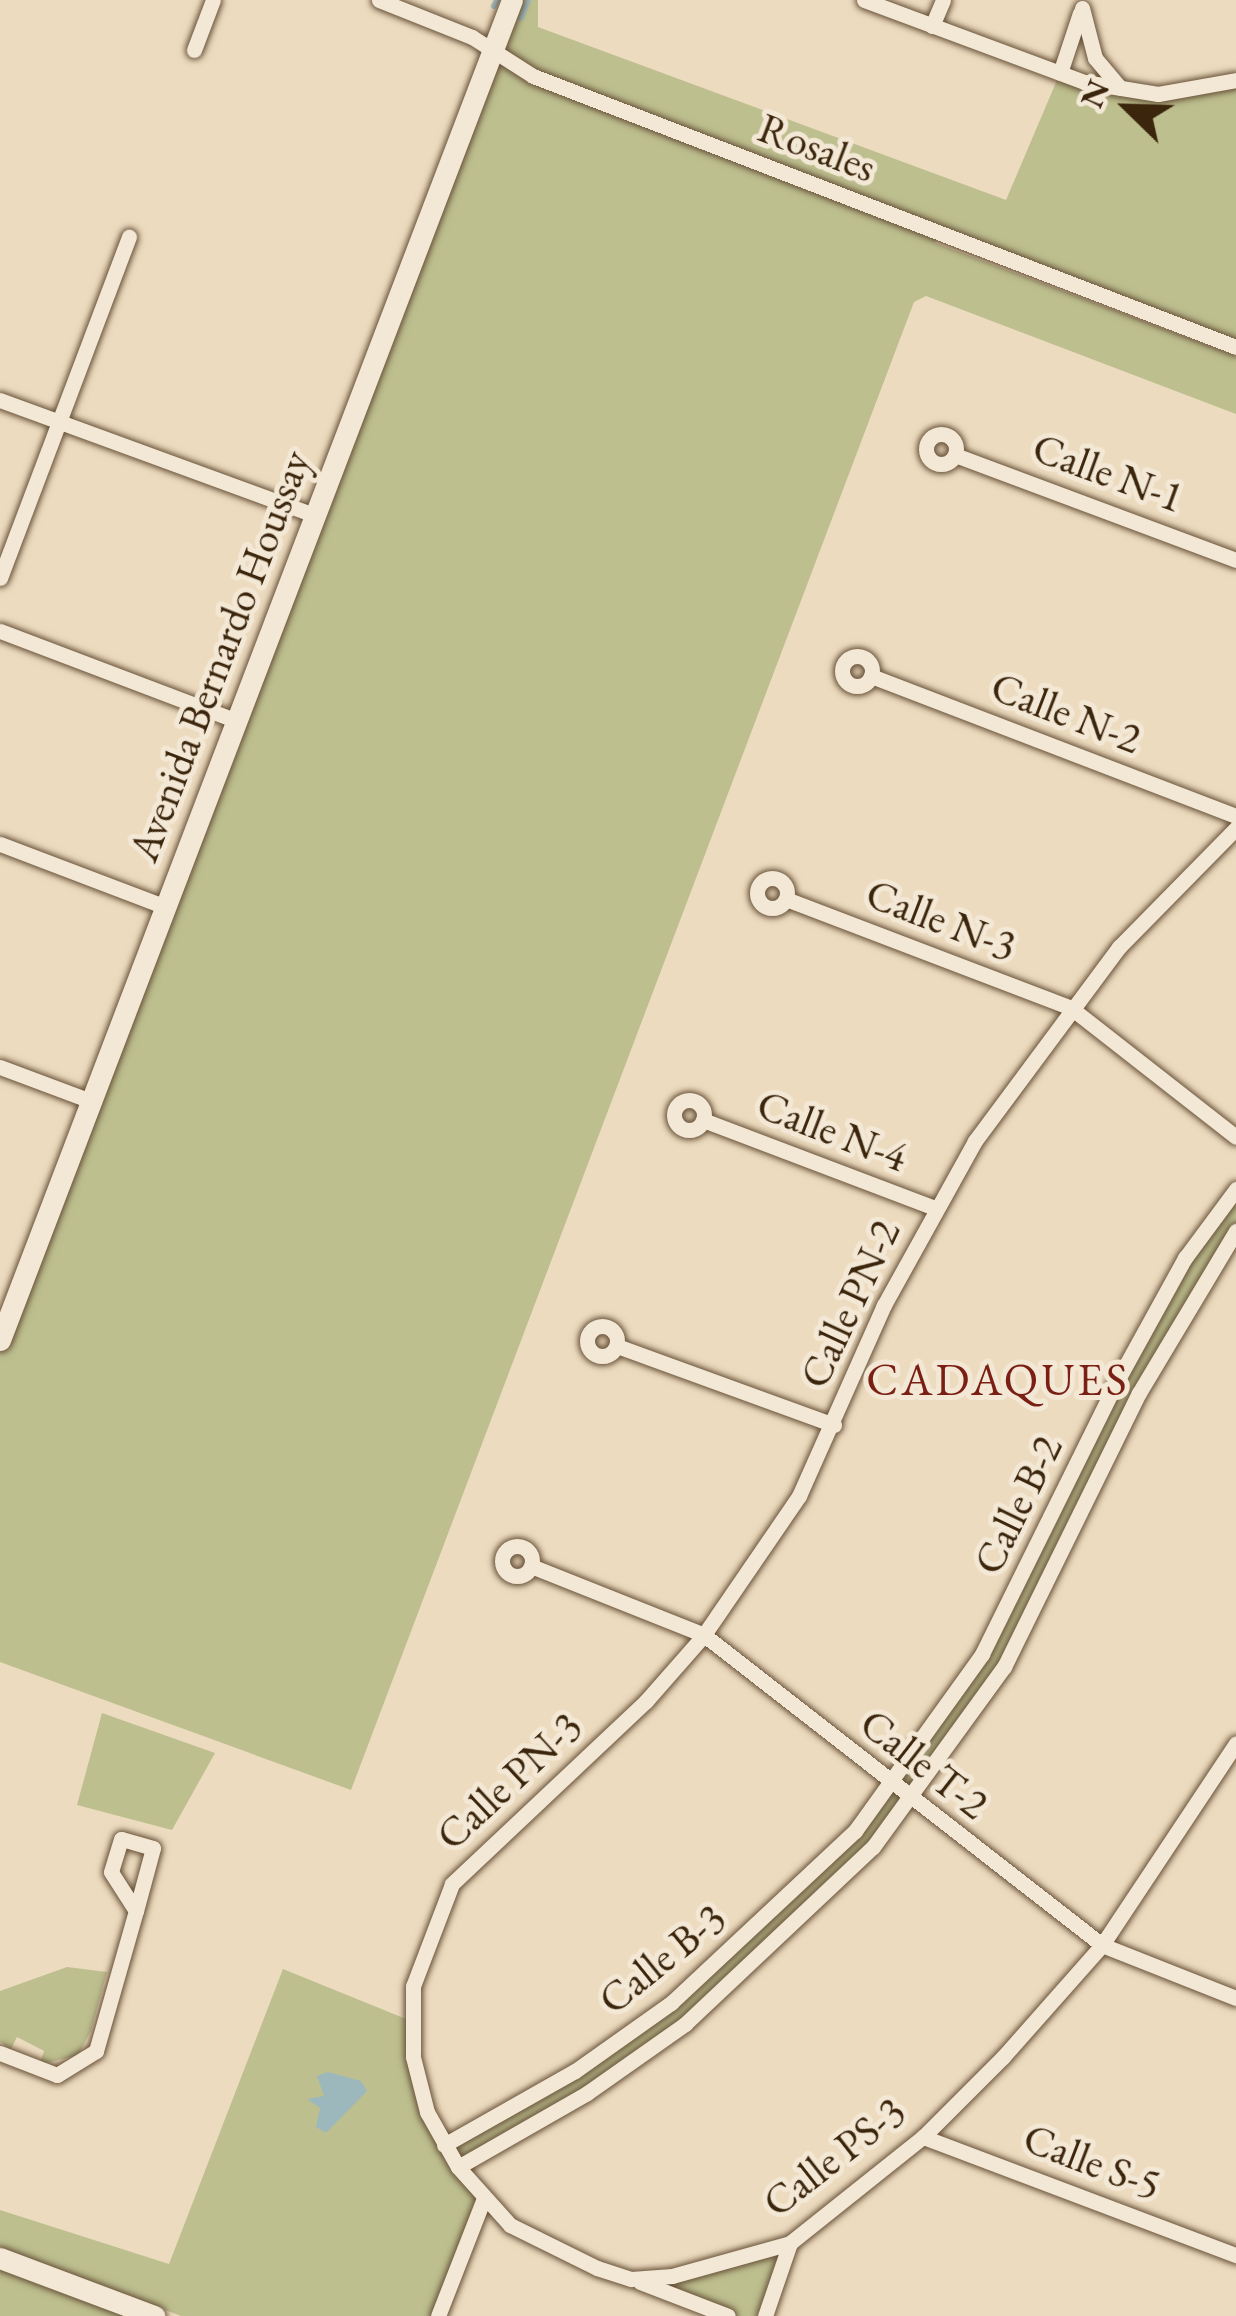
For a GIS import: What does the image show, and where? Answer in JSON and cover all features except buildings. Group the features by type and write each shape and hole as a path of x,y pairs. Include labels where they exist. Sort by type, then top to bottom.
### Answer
{"main road":[{"name":"Avenida Bernardo Houssay","path":"0,1340 512,0"},
{"path":"0,2258 154,2316"}],"street":[{"path":"194,50 213,0"},
{"name":"Rosales","path":"380,0 493,50 533,76 1236,347"},
{"path":"864,0 1060,73 1120,88 1158,94 1236,80"},
{"path":"932,26 943,0"},
{"path":"1060,73 1083,4"},
{"path":"1083,4 1095,58 1120,88"},
{"path":"0,578 129,237"},
{"path":"0,400 315,514"},
{"name":"Calle N-1","path":"955,455 1236,560"},
{"path":"0,632 237,721"},
{"name":"Calle N-2","path":"871,676 1236,816"},
{"name":"Calle PN-2","path":"704,1636 799,1496 935,1208 1071,1008 1119,947 1236,828"},
{"path":"0,844 166,907"},
{"name":"Calle N-3","path":"786,899 1071,1008 1236,1136"},
{"path":"0,1067 92,1101"},
{"name":"Calle N-4","path":"703,1120 935,1208"},
{"name":"Calle B-2","path":"891,1786 982,1654 1117,1381 1185,1258 1236,1189"},
{"name":"Calle B-2","path":"911,1802 1004,1667 1139,1393 1236,1231"},
{"path":"616,1346 834,1425"},
{"name":"Calle T-2","path":"531,1566 704,1636 911,1802 1102,1946 1236,1998"},
{"name":"Calle PN-3","path":"445,2145 423,2098 411,2021 418,1962 436,1911 471,1859 582,1763 704,1636"},
{"name":"Calle PS-3","path":"445,2145 484,2198 536,2243 631,2278 743,2262 790,2243 923,2137 1102,1946 1236,1743"},
{"name":"Calle B-3","path":"445,2145 575,2071 671,2003 770,1916 891,1786"},
{"name":"Calle B-3","path":"462,2173 478,2156 685,2024 817,1903 911,1802"},
{"path":"0,2053 57,2075 91,2060 136,1911"},
{"path":"671,2003 685,2024"},
{"name":"Calle S-5","path":"923,2137 1236,2255"},
{"path":"438,2316 484,2198"},
{"path":"765,2316 790,2243"},
{"path":"631,2278 728,2316"}],"green space":[{"path":"512,0 538,0 538,27 1006,200 1060,73 1158,94 1236,80 1236,347 938,235 935,243 1236,356 1236,414 926,296 914,302 351,1790 0,1662 0,1340"},
{"path":"1236,1189 1236,1231 1206,1272 1004,1667 911,1802 685,2024 458,2167 484,2198 438,2316 181,2316 0,2248 0,2210 169,2264 283,1969 411,2021 413,2057 445,2145 625,2038 855,1831 982,1654 1117,1381"},
{"path":"102,1713 215,1753 172,1830 77,1805"},
{"path":"67,1967 107,1972 91,2031 78,2055 39,2065 44,2051 17,2037 11,2049 0,2042 0,1991"},
{"path":"790,2243 765,2316 728,2316 631,2279"},
{"path":"0,2258 154,2316 0,2316"}],"water":[{"path":"328,2072 361,2081 367,2091 326,2133 316,2127 320,2108 307,2099 324,2096 317,2076"}],"waterway":[{"path":"494,6 497,0"},
{"path":"521,18 528,0"}],"district":[{"name":"CADAQUES","path":"998,1380"}]}
